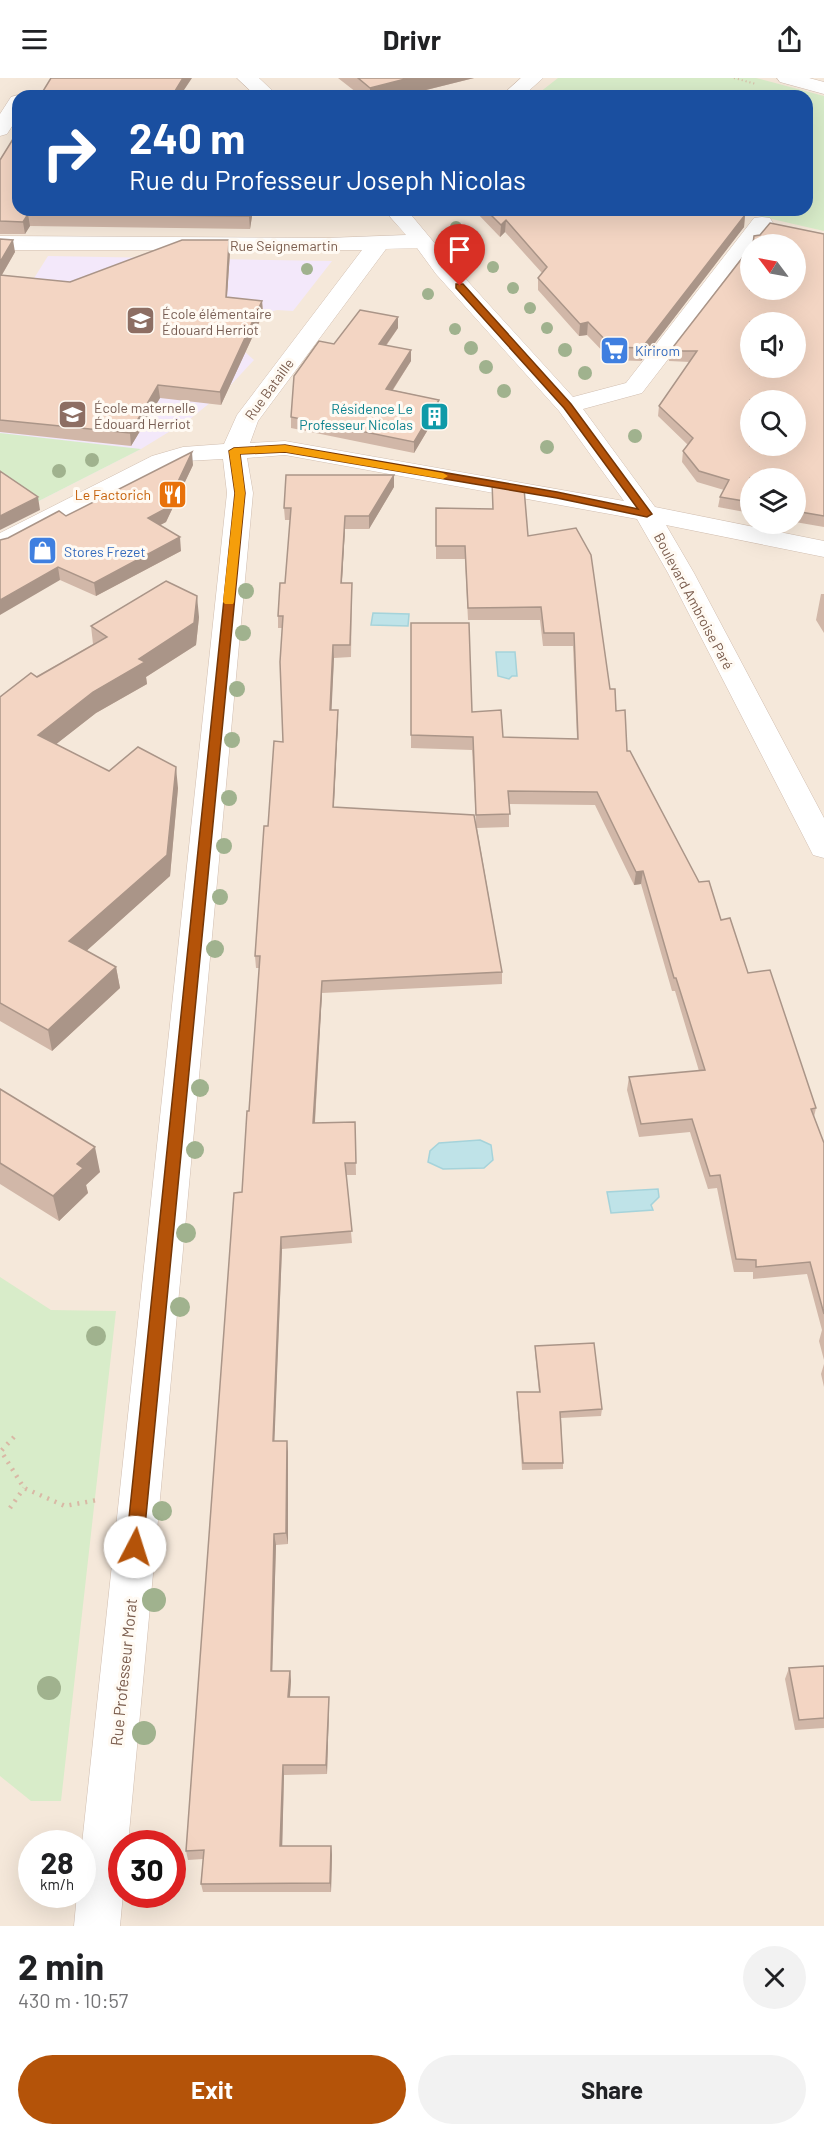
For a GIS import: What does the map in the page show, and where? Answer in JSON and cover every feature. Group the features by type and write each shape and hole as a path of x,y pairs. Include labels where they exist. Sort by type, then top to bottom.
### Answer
{"street":[{"path":"247,78 261,90"},
{"path":"518,90 533,78"},
{"path":"787,78 824,88"},
{"path":"0,130 12,111"},
{"name":"Boulevard Ambroise Paré","path":"400,216 444,269 568,406 647,514 681,573 824,847"},
{"path":"568,406 634,388 762,223"},
{"name":"Rue Seignemartin","path":"0,243 316,245 423,241"},
{"name":"Rue Bataille","path":"234,451 246,420 379,243"},
{"path":"0,543 161,461 183,454 285,448 557,495 824,549"},
{"name":"Rue Professeur Morat","path":"97,1926 240,493 234,451"}],"path":[{"path":"14,1437 1,1451 24,1488 65,1506 95,1499"},
{"path":"10,1508 24,1488"}],"shaded area":[{"path":"0,78 824,78 824,1926 0,1926"},
{"path":"48,256 332,261 293,311 277,310 263,314 245,352 254,360 227,389 190,419 141,449 33,504 0,481 0,332"}],"green space":[{"path":"558,78 756,78 801,90 543,90"},
{"path":"813,93 824,96 824,231 758,216 813,216"},
{"path":"0,433 141,449 33,504 0,481"},
{"path":"0,1277 51,1310 116,1311 61,1801 31,1801 0,1776"}],"water":[{"path":"373,613 409,614 408,626 371,625"},
{"path":"496,652 515,652 517,676 509,679 498,676"},
{"path":"480,1140 491,1145 493,1160 484,1168 443,1169 428,1162 430,1151 439,1143"},
{"path":"658,1189 659,1197 651,1205 653,1210 611,1213 607,1192"}],"building":[{"path":"51,78 183,78 176,90 44,90"},
{"path":"358,78 409,78 370,88"},
{"path":"12,141 12,216 27,216 23,222 0,221 0,160"},
{"path":"492,216 744,216 642,348 612,347 588,322 580,324 538,278 547,267 506,220 501,225"},
{"path":"770,223 824,234 824,516 806,513 806,468 740,468 740,500 720,497 729,480 699,471 683,451 693,438 659,406 697,351 670,351 740,261 740,300 806,300 806,234 761,234"},
{"path":"0,239 13,240 0,262"},
{"path":"182,240 229,240 226,297 262,301 220,392 158,385 130,433 0,420 0,275 70,282"},
{"path":"360,310 398,317 379,344 411,350 386,389 439,400 414,442 291,417 294,376 319,341 334,344"},
{"path":"192,452 165,509 148,518 180,537 94,583 58,567 0,600 0,540 59,511 66,516"},
{"path":"0,471 38,497 0,516"},
{"path":"286,475 394,475 369,516 345,516 341,583 352,583 350,645 333,645 330,710 338,710 333,807 474,815 502,972 322,981 313,1123 355,1122 356,1163 345,1163 352,1231 281,1237 273,1441 287,1441 286,1533 274,1534 271,1671 290,1671 288,1697 329,1697 326,1765 283,1765 280,1846 331,1846 330,1883 201,1884 204,1850 186,1851 234,1193 242,1192 247,1111 249,1111 260,956 255,956 264,826 268,826 274,741 283,742 280,662 283,616 278,616 280,583 285,583 291,508 284,508"},
{"path":"492,482 524,488 528,536 576,528 591,555 610,689 615,689 616,711 625,710 627,751 630,751 699,882 709,881 721,920 730,918 748,973 770,970 816,1108 811,1109 824,1143 824,1314 810,1262 756,1267 756,1260 736,1259 720,1175 710,1176 692,1119 641,1124 629,1077 705,1070 676,978 674,978 643,871 636,872 597,792 508,791 510,814 476,815 473,737 411,735 411,623 469,623 472,712 501,710 503,737 578,739 574,633 544,633 541,607 468,608 465,546 436,546 436,508 493,509"},
{"path":"166,581 197,596 194,623 139,659 145,662 93,692 38,735 109,771 138,747 176,767 167,855 69,941 116,967 48,1030 0,1003 0,697 31,673 37,677 107,637 91,626"},
{"path":"0,1089 95,1147 77,1164 83,1168 53,1196 0,1163"},
{"path":"594,1343 602,1409 560,1412 563,1463 523,1463 517,1392 540,1392 535,1346"},
{"path":"824,1666 824,1718 799,1720 789,1668"}],"slow traffic":[{"path":"229,602 240,493 234,451 285,448 443,476"}],"place":[{"name":"École élémentaire Édouard Herriot","path":"141,321"},
{"name":"Kirirom","path":"614,350"},
{"name":"École maternelle Édouard Herriot","path":"73,415"},
{"name":"Résidence Le Professeur Nicolas","path":"434,416"},
{"name":"Le Factorich","path":"172,494"},
{"name":"Stores Frezet","path":"43,551"}],"route":[{"path":"135,1547 240,493 234,451 285,448 557,495 647,514 568,406 460,286"}]}
